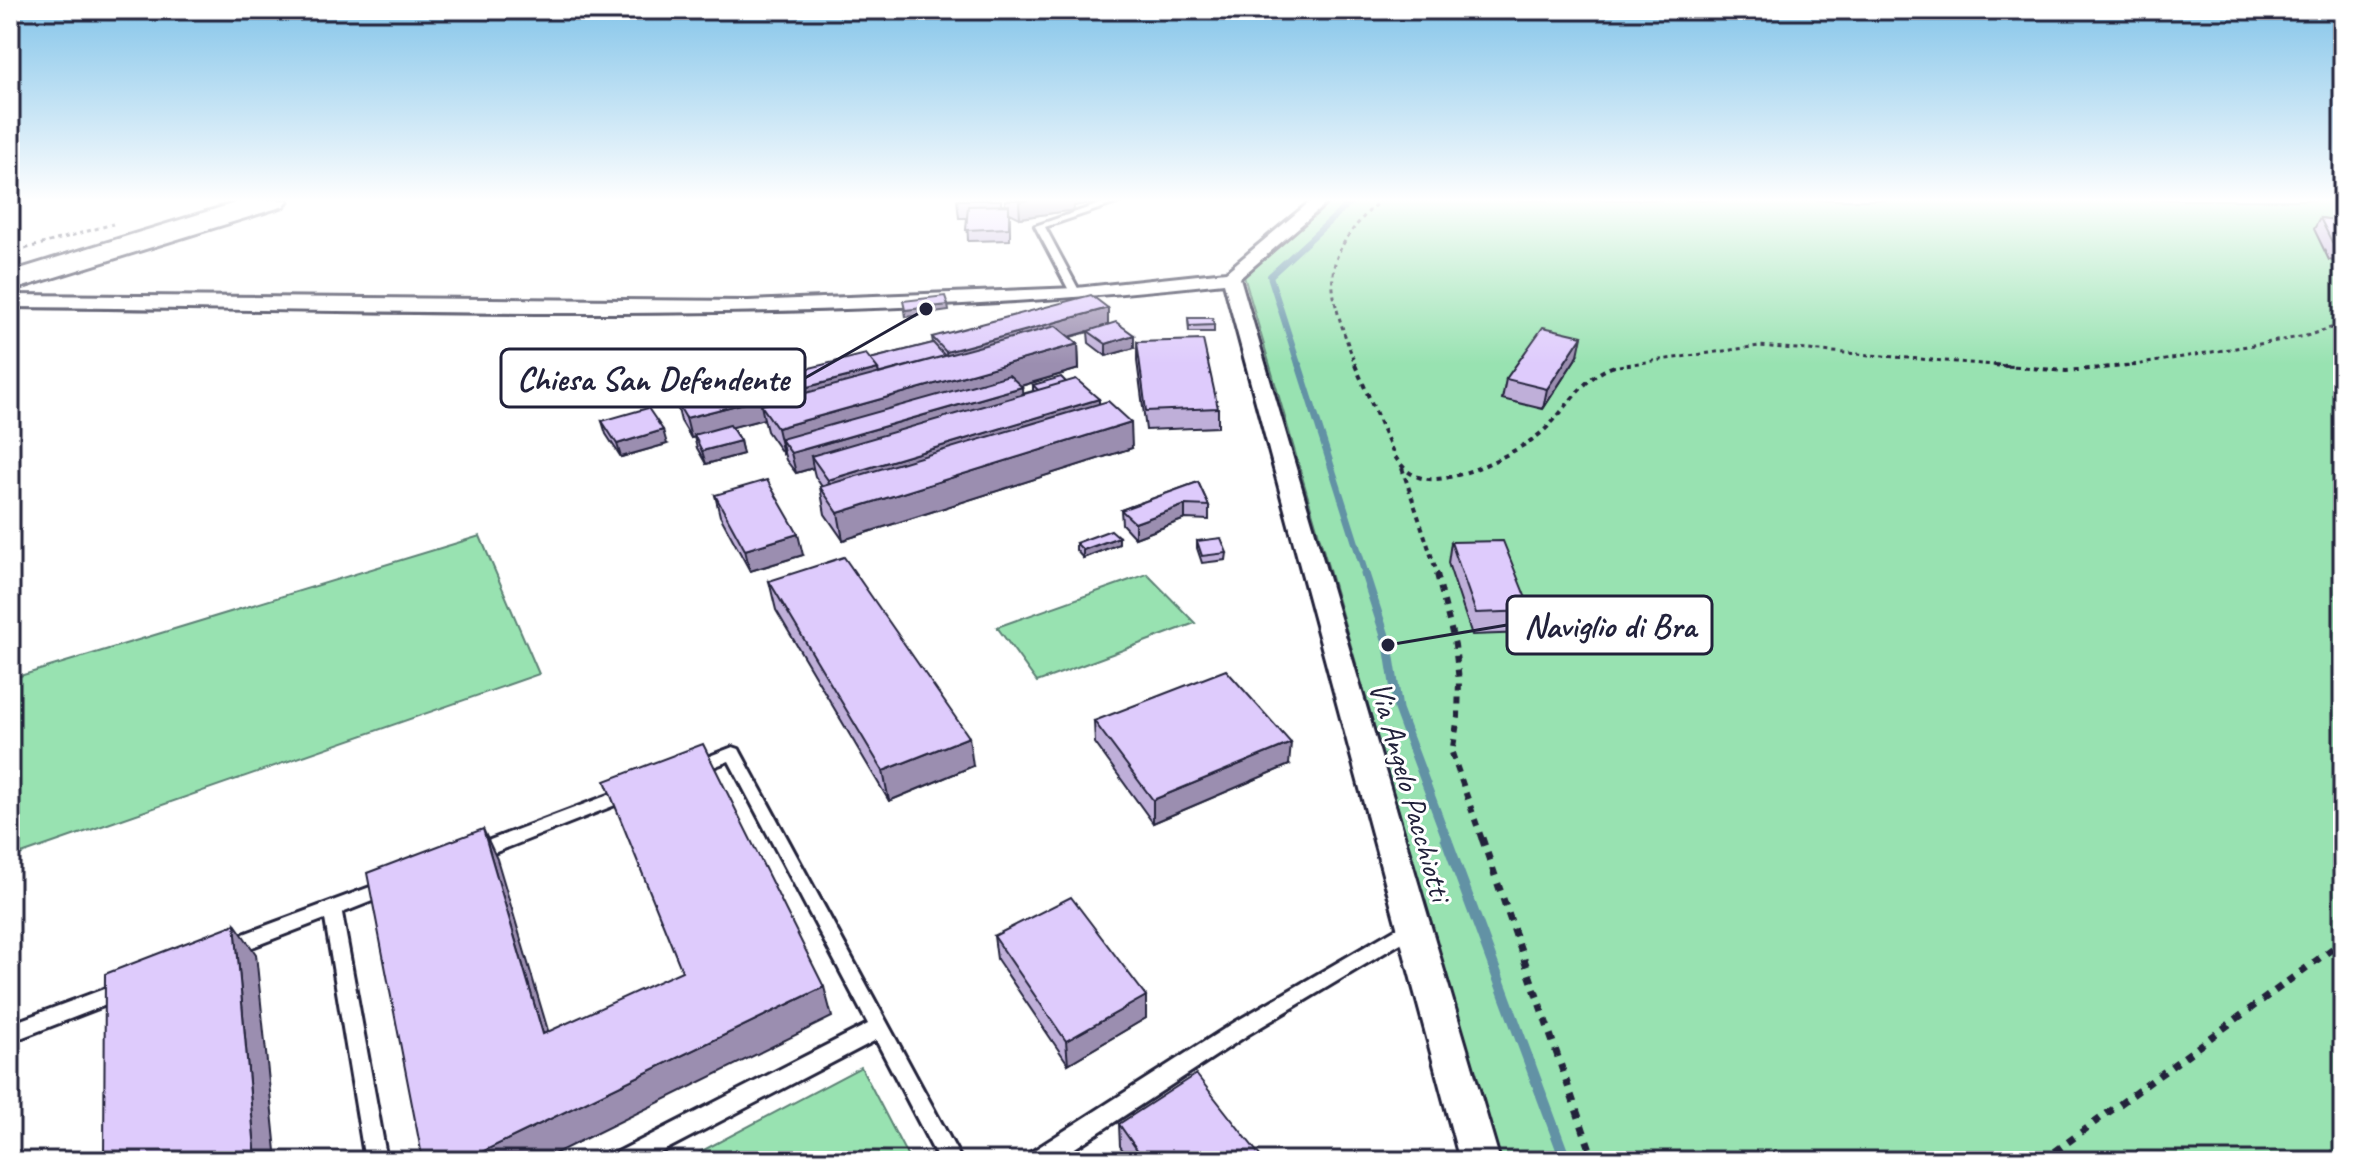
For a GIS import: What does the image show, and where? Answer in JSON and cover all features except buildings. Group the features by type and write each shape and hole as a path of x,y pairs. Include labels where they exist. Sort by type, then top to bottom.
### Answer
{"highway":[{"path":"10,271 64,255"},
{"path":"10,282 98,255"}],"street":[{"path":"10,301 748,307 1076,294 1231,277 1257,255"},
{"name":"Via Angelo Pacchiotti","path":"1231,277 1480,1161"}],"lane":[{"path":"1055,255 1076,294"},
{"path":"674,776 733,753 951,1161"},
{"path":"451,863 644,788"},
{"path":"215,954 406,880"},
{"path":"332,909 376,1161"},
{"path":"1036,1161 1242,1028 1414,926"},
{"path":"10,1033 142,982"},
{"path":"622,1161 880,1028"}],"path":[{"path":"1337,255 1331,275 1356,374 1402,467 1456,645 1460,701 1452,753 1594,1161"},
{"path":"1402,467 1423,479 1466,473 1541,433 1580,384 1608,366 1629,362 1759,346 2066,371 2113,369 2306,336 2343,324"},
{"path":"2042,1161 2343,941"}],"green space":[{"path":"1268,255 2343,255 2343,1161 1500,1161 1244,276"},
{"path":"480,536 539,674 10,858 10,679"},
{"path":"1147,574 1195,623 1037,682 997,627"},
{"path":"861,1067 910,1161 683,1161"}],"waterway":[{"path":"1293,255 1270,276 1299,367"},
{"path":"1299,365 1366,576"},
{"path":"1365,574 1388,645 1398,709 1447,840"},
{"path":"1446,838 1566,1161"}],"place":[{"name":"Chiesa San Defendente","path":"926,309"},
{"name":"Naviglio di Bra","path":"1388,645"}]}
